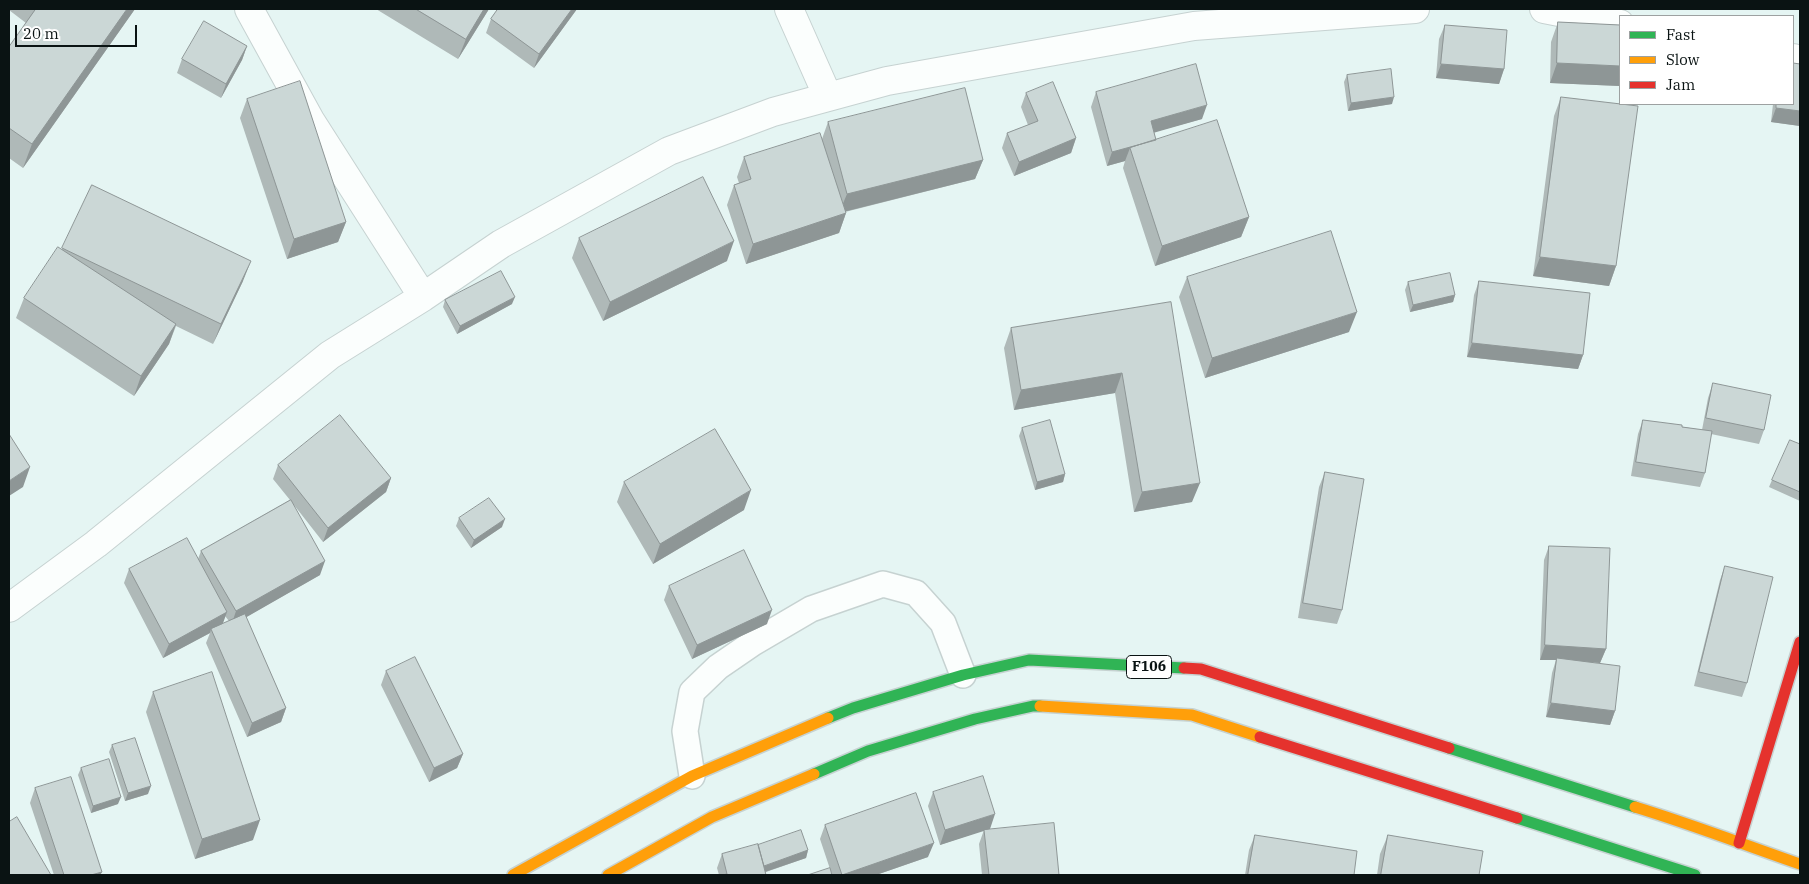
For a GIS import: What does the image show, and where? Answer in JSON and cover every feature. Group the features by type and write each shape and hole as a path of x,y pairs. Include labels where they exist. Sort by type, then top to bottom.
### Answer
{"main road":[{"path":"1738,843 1800,642"},
{"name":"F106","path":"513,875 692,776 853,708 962,675 1029,660 1201,669 1702,828 1738,843 1800,864"},
{"path":"608,875 712,817 868,751 975,720 1033,706 1192,715 1688,874"}],"street":[{"path":"248,9 310,120 423,297"},
{"path":"789,9 828,97"},
{"path":"9,608 96,544 330,355 423,297 501,244 670,151 773,112 887,81 1194,26 1415,9"},
{"path":"1544,9 1619,24"}],"lane":[{"path":"692,776 685,731 692,692 718,668 753,642 811,609 882,584 916,593 944,623 962,675"}],"building":[{"path":"36,9 127,9 32,144 9,128 9,47"},
{"path":"416,9 484,9 466,39"},
{"path":"498,9 572,9 539,54 491,19"},
{"path":"204,21 247,46 226,84 182,59"},
{"path":"1558,22 1619,25 1619,66 1557,63"},
{"path":"1445,25 1507,30 1504,69 1441,64"},
{"path":"1794,63 1800,64 1800,111 1776,108 1776,105 1794,105"},
{"path":"1196,64 1207,105 1151,121 1156,140 1112,152 1096,92"},
{"path":"1391,69 1394,97 1351,103 1347,75"},
{"path":"300,81 346,222 294,239 247,99"},
{"path":"1053,82 1076,138 1019,162 1007,133 1038,121 1026,93"},
{"path":"965,88 983,160 847,194 828,122"},
{"path":"1561,97 1638,106 1616,266 1540,257"},
{"path":"1217,120 1249,217 1162,246 1130,148"},
{"path":"820,133 846,213 753,244 734,185 751,179 744,157"},
{"path":"703,177 734,241 610,302 579,238"},
{"path":"92,185 251,261 221,324 62,248"},
{"path":"1331,231 1357,312 1212,358 1187,277"},
{"path":"58,247 176,324 141,376 24,298"},
{"path":"501,271 515,297 460,326 445,300"},
{"path":"1450,273 1455,295 1413,305 1408,282"},
{"path":"1479,281 1590,293 1583,355 1472,343"},
{"path":"1171,302 1200,483 1142,492 1122,373 1021,390 1011,328"},
{"path":"1713,383 1771,395 1764,430 1706,418"},
{"path":"340,415 391,478 328,528 278,465"},
{"path":"1050,420 1065,474 1037,482 1022,428"},
{"path":"1643,420 1712,431 1705,473 1636,462"},
{"path":"715,429 751,490 660,544 624,482"},
{"path":"9,434 30,467 9,481"},
{"path":"1790,440 1800,444 1800,492 1772,480"},
{"path":"1325,472 1364,479 1342,610 1303,603"},
{"path":"489,498 505,519 474,540 459,518"},
{"path":"291,500 325,561 236,611 201,551"},
{"path":"187,538 227,612 169,644 129,569"},
{"path":"1549,546 1610,548 1606,649 1545,645"},
{"path":"744,550 772,610 697,645 669,586"},
{"path":"1725,566 1773,577 1747,683 1699,672"},
{"path":"245,614 286,708 252,723 211,629"},
{"path":"415,657 463,754 434,768 386,671"},
{"path":"1557,658 1620,666 1615,711 1551,703"},
{"path":"212,672 260,820 202,839 153,692"},
{"path":"135,738 151,786 128,793 112,745"},
{"path":"109,759 121,797 93,806 81,768"},
{"path":"983,776 995,814 945,830 933,792"},
{"path":"71,777 102,872 91,875 64,875 35,788"},
{"path":"916,793 934,843 842,875 825,825"},
{"path":"17,817 51,875 9,875 9,822"},
{"path":"1054,823 1059,875 989,875 984,830"},
{"path":"801,830 808,850 764,866 758,845"},
{"path":"1255,835 1357,851 1354,875 1248,875"},
{"path":"1388,835 1483,851 1479,875 1381,875"},
{"path":"758,844 766,875 722,875 727,874 722,854"},
{"path":"830,868 832,875 808,875"}],"traffic: fast":[{"path":"828,718 853,708 963,675 1029,660 1184,668"},
{"path":"814,774 868,751 975,719 1040,706"},
{"path":"1449,748 1635,807"},
{"path":"1517,818 1695,875"}],"traffic: slow":[{"path":"1040,706 1192,715 1260,737"},
{"path":"513,875 692,776 828,718"},
{"path":"608,875 712,817 814,774"},
{"path":"1635,807 1800,864"}],"traffic: jam":[{"path":"1739,843 1800,642"},
{"path":"1184,668 1201,669 1449,748"},
{"path":"1260,737 1517,818"}]}
